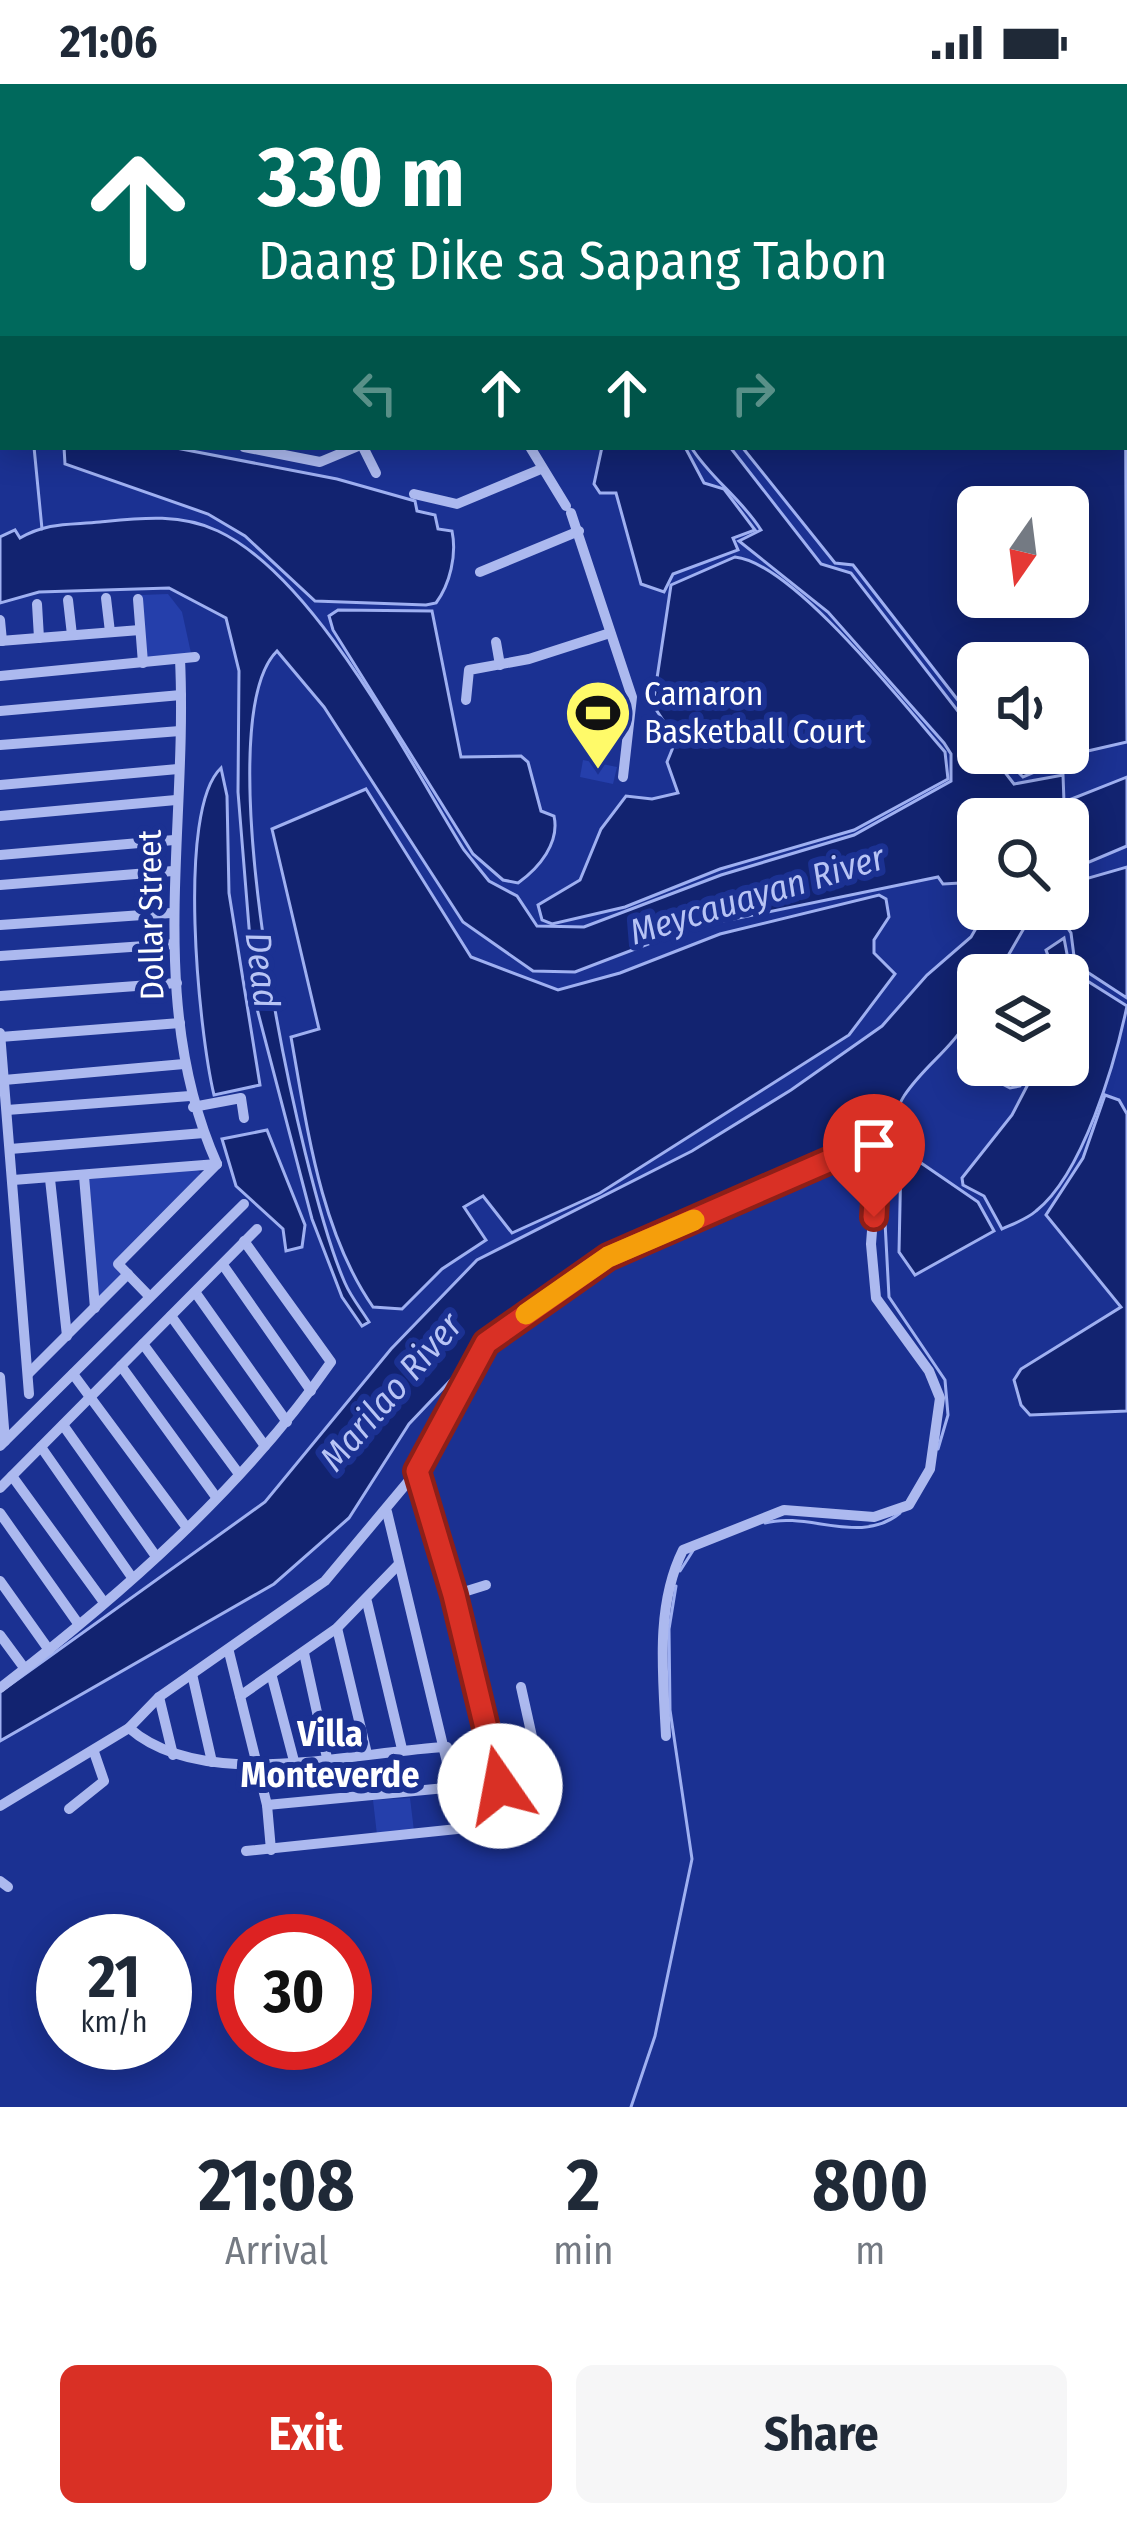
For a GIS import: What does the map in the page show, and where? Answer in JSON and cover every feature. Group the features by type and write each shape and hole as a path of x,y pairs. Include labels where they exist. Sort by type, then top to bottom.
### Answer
{"street":[{"path":"269,450 320,462 351,450"},
{"path":"361,450 376,473"},
{"path":"532,450 579,531 632,697 622,777"},
{"path":"414,494 458,504 541,469"},
{"path":"481,572 579,531"},
{"path":"106,598 110,632"},
{"path":"138,599 143,663"},
{"path":"68,600 72,635"},
{"path":"37,604 39,638"},
{"path":"0,620 1,641 140,630"},
{"path":"466,700 466,673 610,634"},
{"path":"496,642 500,664"},
{"path":"0,676 195,657"},
{"name":"Dollar Street","path":"180,659 171,913 191,1102 218,1164"},
{"path":"0,711 182,694"},
{"path":"0,745 180,731"},
{"path":"0,784 178,769"},
{"path":"0,816 176,800"},
{"path":"0,855 174,840"},
{"path":"0,885 173,872"},
{"path":"0,925 171,913"},
{"path":"0,956 174,944"},
{"path":"0,996 177,982"},
{"path":"29,1394 0,1036 180,1022"},
{"path":"4,1080 184,1064"},
{"path":"7,1110 241,1098 244,1118"},
{"path":"10,1149 204,1133"},
{"path":"0,1806 129,1728 159,1696 326,1581 417,1471 486,1343 608,1257 858,1148 877,1166 871,1244 876,1298 929,1371 940,1399 930,1469 909,1505 874,1517 784,1510 683,1550 672,1572 665,1615 666,1736"},
{"path":"13,1180 218,1164"},
{"path":"149,1296 118,1264 218,1164"},
{"path":"84,1176 95,1308"},
{"path":"50,1179 67,1336"},
{"path":"2,1444 244,1204"},
{"path":"0,1488 257,1229"},
{"path":"0,1688 187,1528 287,1422 331,1362 244,1241"},
{"path":"223,1265 311,1391"},
{"path":"28,1375 128,1274"},
{"path":"195,1292 287,1422"},
{"path":"170,1316 266,1446"},
{"path":"143,1344 239,1474"},
{"path":"122,1366 216,1497"},
{"path":"74,1374 187,1528"},
{"path":"0,1377 2,1444"},
{"path":"63,1425 155,1555"},
{"path":"41,1448 131,1576"},
{"path":"246,1851 506,1822 454,1595 417,1471"},
{"path":"12,1476 103,1601"},
{"path":"387,1511 464,1828"},
{"path":"0,1513 77,1622"},
{"path":"240,1696 337,1628 399,1564"},
{"path":"0,1581 49,1650"},
{"path":"454,1595 486,1585"},
{"path":"367,1602 402,1749"},
{"path":"337,1628 368,1754"},
{"path":"0,1635 25,1669"},
{"path":"229,1652 267,1805 271,1850"},
{"path":"304,1653 327,1758"},
{"path":"193,1674 212,1762"},
{"path":"272,1677 294,1761"},
{"path":"493,1752 533,1741 521,1687"},
{"path":"159,1696 173,1755"},
{"path":"129,1728 146,1744 212,1762 294,1761 447,1747"},
{"path":"69,1809 104,1781 94,1752"},
{"path":"267,1805 456,1787"}],"shaded area":[{"path":"168,594 182,612 191,653 146,659 141,595"},
{"name":"Camaron Basketball Court","path":"583,760 617,767 613,784 580,777"},
{"path":"200,1172 198,1178 113,1263 122,1275 99,1298 89,1179"},
{"path":"410,1798 414,1831 377,1835 373,1800"}],"water":[{"path":"64,450 187,450 337,479 415,501 417,511 435,515 438,529 452,531 449,578 436,603 426,605 315,601 245,536 208,514 65,464"},
{"path":"601,450 687,450 704,483 724,489 755,530 733,538 738,550 673,574 664,592 641,584 616,493 600,493 594,484"},
{"path":"693,450 732,450 821,564 851,573 957,710 957,774 1006,774 1014,784 1063,775 1064,798 957,798 957,883 943,884 938,877 690,928 575,972 533,971 463,922 324,707 277,651 257,695 250,767 266,958 305,1153 345,1283 369,1322 362,1326 342,1297 312,1219 255,1001 238,792 239,671 226,618 169,588 39,592 0,603 0,537 15,530 20,538 59,525 175,519 218,531 254,554 324,628 387,721 464,850 489,881 517,896 537,926 584,927 721,875 854,835 951,781 951,754 944,743 828,612 739,541 761,530"},
{"path":"744,450 1126,450 1127,742 1089,751 1089,642 957,642 957,699 853,565 835,563"},
{"path":"735,557 787,583 846,639 945,752 948,779 854,830 720,869 625,907 552,924 542,920 538,905 580,880 601,829 626,796 652,799 678,793 667,762 676,740 653,705 671,585"},
{"path":"338,610 432,611 461,757 521,756 528,762 541,811 554,816 554,836 546,854 518,883 503,880 473,854 333,630 329,616"},
{"path":"221,768 227,796 229,893 260,1085 214,1095 202,1024 195,874 207,792"},
{"path":"1127,777 1127,846 1089,862 1089,798 1074,798"},
{"path":"366,789 471,957 558,990 620,973 720,934 879,895 886,899 889,917 874,940 874,953 895,974 849,1035 600,1193 512,1233 483,1196 464,1207 486,1240 442,1269 402,1309 373,1307 340,1245 310,1142 291,1037 319,1029 272,829"},
{"path":"1127,867 1127,998 1089,973 1089,954 1074,954 1069,930 1089,930 1089,878"},
{"name":"Marilao River","path":"975,930 1023,930 1009,954 957,954 957,1036 904,1096 891,1134 579,1276 486,1343 409,1424 349,1518 274,1584 0,1741 0,1692 265,1502 391,1349 477,1260 692,1151 791,1090 882,1026 927,975"},
{"path":"1064,938 1067,954 1047,954 1046,950"},
{"path":"1089,982 1127,1006 1095,1116 1068,1171 1036,1211 1002,1229 984,1196 963,1185 962,1178 1012,1115 1027,1086 1089,1086"},
{"path":"1105,1095 1119,1100 1127,1114 1127,1411 1030,1415 1021,1405 1014,1380 1021,1369 1121,1307 1046,1215 1083,1158"},
{"path":"267,1130 305,1225 302,1247 286,1251 283,1229 236,1186 222,1139"},
{"path":"908,1154 978,1202 994,1231 915,1275 899,1252 901,1157"}],"waterway":[{"path":"34,450 42,529"},
{"path":"890,1130 885,1222 889,1297 945,1380 948,1415 938,1449"},
{"path":"765,1523 782,1520 868,1527 900,1513"},
{"path":"680,1571 694,1549"},
{"path":"631,2107 655,2036 692,1859 670,1710 669,1629 676,1586"}],"slow traffic":[{"path":"526,1314 608,1257 694,1220"}],"place":[{"name":"Camaron Basketball Court","path":"598,772"}],"district":[{"name":"Villa Monteverde","path":"330,1754"}],"route":[{"path":"500,1786 454,1595 417,1471 467,1371 486,1343 608,1257 858,1148 877,1166 874,1217"}],"water label":[{"name":"Meycauayan River","path":"757,895"},
{"name":"Dead","path":"262,970"}]}
